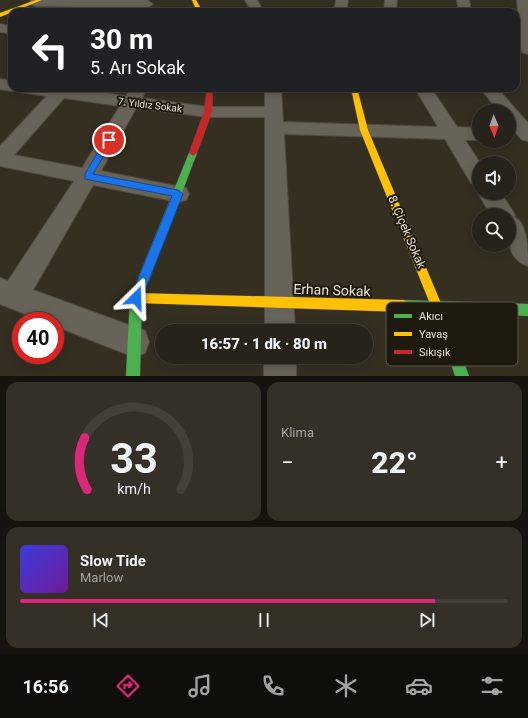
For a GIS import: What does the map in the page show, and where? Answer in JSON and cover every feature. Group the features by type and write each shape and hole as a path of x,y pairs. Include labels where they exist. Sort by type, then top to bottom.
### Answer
{"street":[{"path":"524,0 528,50"},
{"path":"19,8 38,1 147,4"},
{"path":"0,158 60,92"},
{"name":"7. Yıldız Sokak","path":"86,92 135,96 208,112 364,130 472,134"},
{"path":"133,376 136,298 178,194 208,112 210,92"},
{"path":"273,92 280,324"},
{"name":"8. Çiçek Sokak","path":"355,92 364,130 436,302"},
{"path":"425,92 472,167"},
{"path":"491,92 501,104"},
{"path":"134,342 7,294 88,176 135,96"},
{"path":"516,121 528,135"},
{"path":"516,135 528,135"},
{"path":"0,158 178,194"},
{"path":"516,236 528,254"},
{"name":"Erhan Sokak","path":"136,298 386,305"},
{"name":"Erhan Sokak","path":"518,310 528,310"},
{"path":"280,364 280,376"},
{"name":"8. Çiçek Sokak","path":"459,366 462,376"}],"traffic: fast":[{"path":"133,376 136,298 193,153"},
{"path":"518,310 528,310"},
{"path":"459,366 462,376"}],"traffic: slow":[{"path":"19,8 40,0"},
{"path":"194,0 198,8"},
{"path":"0,15 8,12"},
{"path":"355,92 364,130 435,302"},
{"path":"136,298 386,305"}],"traffic: jam":[{"path":"193,153 208,112 210,92"}],"route":[{"path":"109,140 88,176 178,194 136,298"}]}
